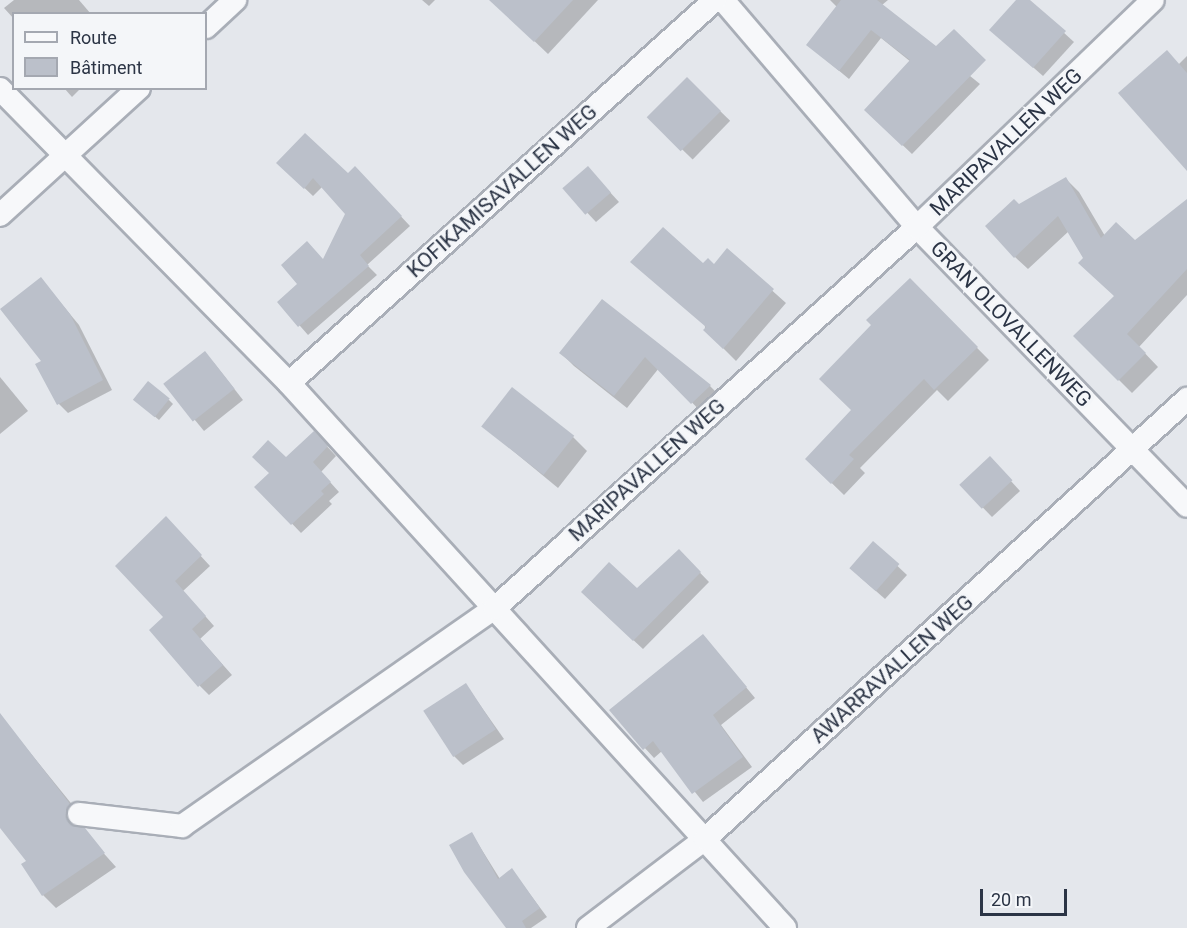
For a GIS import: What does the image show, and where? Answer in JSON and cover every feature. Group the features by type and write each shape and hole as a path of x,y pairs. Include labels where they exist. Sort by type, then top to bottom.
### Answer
{"street":[{"path":"207,26 234,0"},
{"name":"KOFIKAMISAVALLEN WEG","path":"289,383 715,0"},
{"name":"GRAN OLOVALLENWEG","path":"723,0 917,227 1187,506"},
{"name":"MARIPAVALLEN WEG","path":"79,814 182,826 495,608 917,227 1153,0"},
{"path":"0,89 289,383 785,928"},
{"path":"0,215 137,90"},
{"name":"AWARRAVALLEN WEG","path":"588,928 705,839 1133,451 1187,399"}],"building":[{"path":"489,0 573,0 534,42"},
{"path":"841,0 877,0 936,46 954,29 986,60 902,146 864,110 910,60 871,30 839,71 806,45"},
{"path":"1016,0 1030,0 1066,31 1033,68 989,30"},
{"path":"1167,50 1187,73 1187,171 1118,93"},
{"path":"687,77 721,111 681,151 647,117"},
{"path":"305,133 348,173 355,166 402,216 360,255 369,266 298,327 277,302 297,284 281,265 307,241 323,259 345,214 313,178 304,189 276,163"},
{"path":"588,166 611,192 585,215 562,188"},
{"path":"1066,177 1101,238 1116,222 1135,240 1187,199 1187,269 1127,334 1146,353 1118,381 1073,336 1114,296 1078,263 1083,258 1058,216 1014,258 985,226 1014,199 1019,204"},
{"path":"663,227 703,263 708,258 714,264 727,248 774,289 723,349 703,330 706,327 630,262"},
{"path":"41,277 70,314 103,380 57,405 35,364 41,361 0,309"},
{"path":"910,278 978,347 934,390 924,379 849,455 854,459 831,484 805,459 851,410 819,379 871,325 866,320"},
{"path":"602,299 711,385 691,404 645,357 614,396 559,353"},
{"path":"205,351 235,389 193,421 163,384"},
{"path":"148,381 170,399 155,417 133,400"},
{"path":"512,387 574,436 543,475 481,426"},
{"path":"314,431 328,446 313,462 331,482 321,491 324,494 291,525 254,487 269,473 252,457 268,440 286,457"},
{"path":"990,456 1013,480 982,509 959,485"},
{"path":"166,516 202,555 175,581 206,616 192,629 223,665 198,687 149,630 163,617 115,566"},
{"path":"873,541 899,564 876,591 849,568"},
{"path":"679,549 701,572 633,641 581,592 609,562 637,588"},
{"path":"703,634 747,687 713,715 743,757 692,794 653,741 643,750 609,710"},
{"path":"466,683 496,729 453,757 423,711"},
{"path":"0,713 70,804 67,820 85,828 105,853 42,896 21,864 26,861 0,828"},
{"path":"472,832 498,879 512,868 540,908 522,921 526,928 506,928 464,872 449,845"}]}
